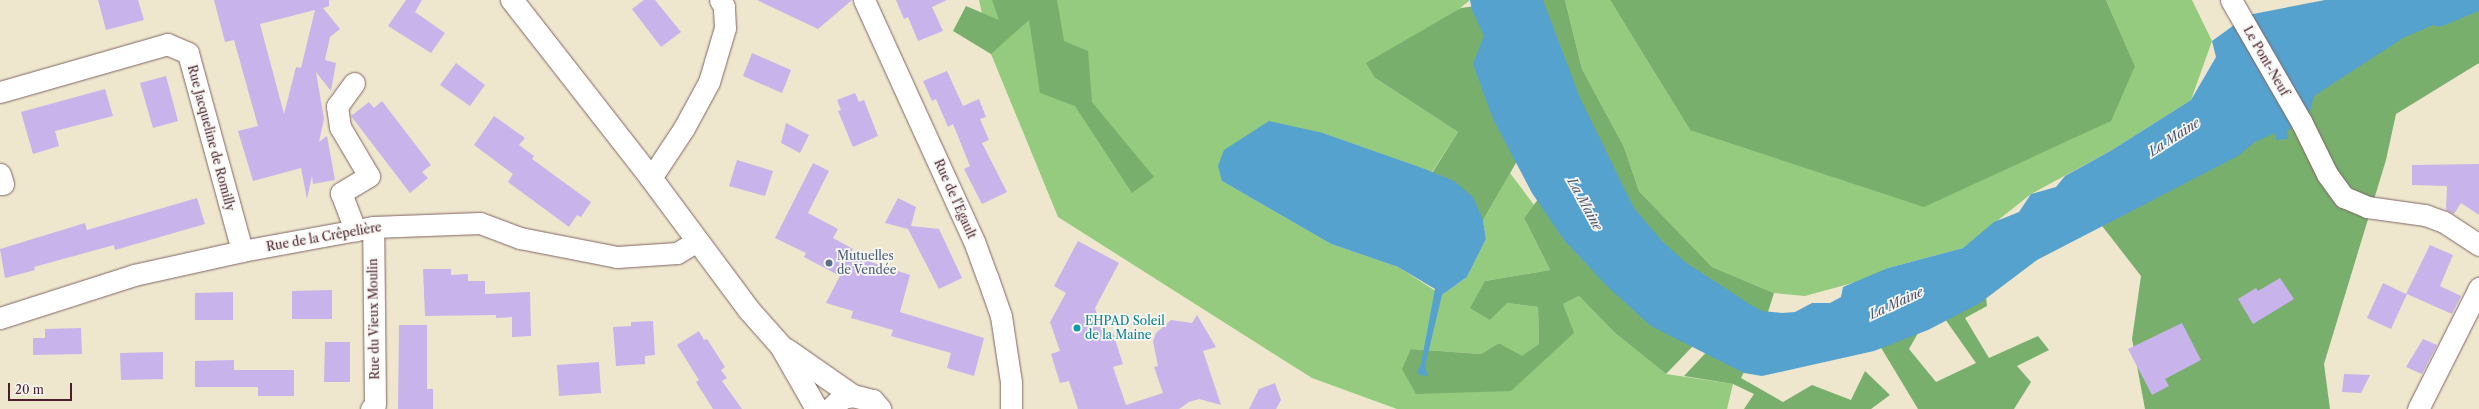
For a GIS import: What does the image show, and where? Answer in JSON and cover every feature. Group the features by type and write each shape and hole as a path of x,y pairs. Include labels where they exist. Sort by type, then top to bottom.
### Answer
{"main road":[{"path":"512,0 651,178 749,310 781,346 820,407 843,398 853,396"},
{"path":"781,346 853,396 873,401 881,409"}],"street":[{"path":"651,178 684,128 709,82 725,28 724,6 720,0"},
{"name":"Rue de l'Egault","path":"864,0 974,240 987,276 1001,316 1011,382 1011,409"},
{"name":"Le Pont-Neuf","path":"2231,0 2302,123 2328,174 2344,197 2367,207 2425,215 2444,222 2479,245"},
{"name":"Rue Jacqueline de Romilly","path":"0,92 167,44 188,53 242,251"},
{"path":"354,83 337,106 340,127 369,176 341,193 364,228"},
{"path":"0,174 3,184 0,184"},
{"name":"Rue de la Crêpelière","path":"0,318 134,275 242,251 364,228 480,223 527,240 617,257 677,253 697,241"},
{"name":"Rue du Vieux Moulin","path":"364,228 375,404 371,409"},
{"path":"2418,409 2479,288"}],"green space":[{"path":"979,0 1470,0 1375,78 1458,132 1432,172 1323,133 1222,181 1331,244 1398,267 1442,295 1467,277 1486,239 1483,220 1510,173 1534,205 1524,218 1550,270 1485,281 1507,303 1538,307 1539,344 1522,357 1499,343 1481,354 1411,349 1511,391 1563,304 1579,296 1615,333 1666,374 1733,384 1727,409 1397,409 1312,378 1058,217 991,54"},
{"path":"992,0 1057,0 1064,41 1088,51 1092,102 1154,177 1132,193 1075,106 1040,93 1029,20 991,54 953,31 966,6 999,20"},
{"path":"1525,0 1565,0 1582,69 1624,147 1639,191 1712,267 1774,293 1762,331 1722,316 1666,374 1615,333 1579,296 1563,304 1574,333 1511,391 1416,394 1402,369 1411,349 1481,354 1499,343 1522,356 1539,344 1538,307 1507,303 1490,320 1470,308 1485,281 1550,270 1524,218 1545,190 1568,138"},
{"path":"1565,0 1610,0 1690,130 2135,66 2106,0 2192,0 2212,41 2191,100 2112,150 2031,194 1963,248 1888,268 1867,279 1805,296 1774,293 1712,267 1639,191 1624,147 1582,69"},
{"path":"1610,0 2106,0 2135,66 2111,121 1924,207 1690,130"},
{"path":"2479,1 2479,63 2396,114 2386,160 2324,364 2330,409 2145,409 2132,339 2141,276 2092,213 2312,77"},
{"path":"1483,5 1524,149 1475,234 1420,192 1458,132 1375,78 1366,63 1461,8"},
{"path":"1984,278 1987,306 1965,318 1989,358 2038,336 2049,350 2017,366 2031,382 2014,409 1918,409 1877,341 1926,319 1909,349 1936,382 1976,363 1933,302"},
{"path":"1714,344 1747,366 1741,378 1783,402 1812,385 1851,400 1865,371 1890,395 1871,409 1744,409 1754,394 1733,384 1684,376"}],"water":[{"name":"La Maine","path":"1470,0 1543,0 1580,98 1634,208 1662,241 1685,262 1762,311 1782,313 1795,312 1812,303 1830,303 1841,297 1843,287 1888,268 1963,248 1994,222 2019,212 2031,194 2056,187 2065,176 2112,150 2191,100 2216,57 2212,41 2248,15 2325,0 2479,0 2479,11 2440,27 2433,25 2403,38 2314,96 2309,115 2287,131 2288,139 2276,140 2275,133 2255,142 2238,156 2037,260 1980,303 1928,330 1874,351 1762,376 1744,373 1651,326 1608,287 1564,240 1532,193 1493,119 1473,64 1484,36 1472,10"},
{"path":"1269,121 1323,133 1425,169 1454,181 1473,197 1483,220 1486,239 1467,277 1442,295 1425,366 1428,376 1420,375 1417,372 1421,364 1435,289 1398,267 1331,244 1222,181 1218,166 1224,150"}],"building":[{"path":"98,0 138,0 144,20 106,30"},
{"path":"214,0 329,0 329,6 323,8 340,29 330,37 325,60 336,63 331,91 316,72 324,119 319,142 327,136 335,180 313,184 312,176 307,199 301,168 253,181 238,131 258,126 234,40 225,42","holes":["315,10 301,68 296,67 284,114 260,24"]},
{"path":"406,0 422,0 415,12 445,33 431,53 388,26"},
{"path":"644,0 655,0 681,32 661,47 632,9"},
{"path":"757,0 852,0 818,29"},
{"path":"896,0 947,0 932,7 943,31 918,41 908,17 904,19"},
{"path":"752,53 791,70 782,93 743,76"},
{"path":"456,63 485,85 470,106 440,85"},
{"path":"947,71 963,106 979,99 986,117 980,119 989,140 982,143 1007,192 982,204 964,169 970,166 953,124 948,127 936,99 932,101 923,81"},
{"path":"166,76 178,121 153,128 140,83"},
{"path":"105,89 113,116 55,131 59,146 33,154 21,112"},
{"path":"855,93 859,102 864,100 878,136 853,147 838,111 841,110 837,100"},
{"path":"382,101 431,165 422,172 428,178 410,193 351,116 369,102 374,108"},
{"path":"494,116 525,138 519,145 534,156 532,159 591,202 581,217 577,215 569,227 508,182 513,174 474,145"},
{"path":"786,123 809,135 800,153 781,143"},
{"path":"737,160 773,171 765,196 729,186"},
{"path":"813,163 829,171 808,213 838,229 833,238 853,249 850,255 910,275 900,312 984,338 974,376 947,368 951,353 891,336 893,330 851,318 853,311 826,303 840,276 804,257 806,253 775,238"},
{"path":"2479,164 2479,215 2461,203 2454,214 2446,210 2447,186 2412,185 2412,165"},
{"path":"197,198 205,224 115,250 114,245 34,267 35,270 5,278 0,249 85,223 87,230"},
{"path":"898,198 916,207 911,226 939,229 962,278 939,289 908,229 885,223"},
{"name":"EHPAD Soleil de la Maine","path":"1078,241 1119,263 1095,308 1104,336 1113,333 1123,364 1113,367 1126,405 1163,393 1154,367 1158,366 1153,341 1156,333 1171,320 1192,323 1197,315 1216,347 1203,351 1221,405 1199,399 1189,402 1179,409 1078,409 1069,381 1060,383 1051,354 1060,351 1050,322 1066,293 1054,286"},
{"path":"2430,245 2453,255 2440,286 2461,296 2452,314 2407,294 2391,329 2367,318 2383,283 2406,294"},
{"path":"423,269 451,269 451,275 468,274 468,281 485,281 485,294 530,292 531,336 512,337 512,317 496,318 496,315 425,316"},
{"path":"2280,278 2294,299 2253,324 2238,299 2256,288 2258,291"},
{"path":"332,290 332,319 292,319 292,291"},
{"path":"233,292 233,320 195,320 195,293"},
{"path":"653,321 655,355 645,356 645,364 616,366 613,327 631,326 631,322"},
{"path":"2182,323 2201,360 2165,379 2169,386 2152,395 2128,349"},
{"path":"399,325 427,325 427,389 433,389 433,409 398,409"},
{"path":"81,328 82,354 33,355 33,338 45,338 45,329"},
{"path":"699,331 704,340 707,339 725,367 721,370 727,378 722,381 742,409 713,409 696,382 699,380 677,345"},
{"path":"2423,339 2437,345 2422,374 2406,367"},
{"path":"325,342 350,342 350,382 324,382"},
{"path":"163,352 163,379 121,380 120,353"},
{"path":"234,360 234,370 294,370 294,396 258,396 258,387 195,387 195,361"},
{"path":"599,362 601,393 559,396 557,365"},
{"path":"2344,374 2370,375 2361,393 2342,392"},
{"path":"1275,383 1281,400 1276,409 1249,409 1259,389"}],"place":[{"name":"Mutuelles de Vendée","path":"829,263"},
{"name":"EHPAD Soleil de la Maine","path":"1077,328"}]}
